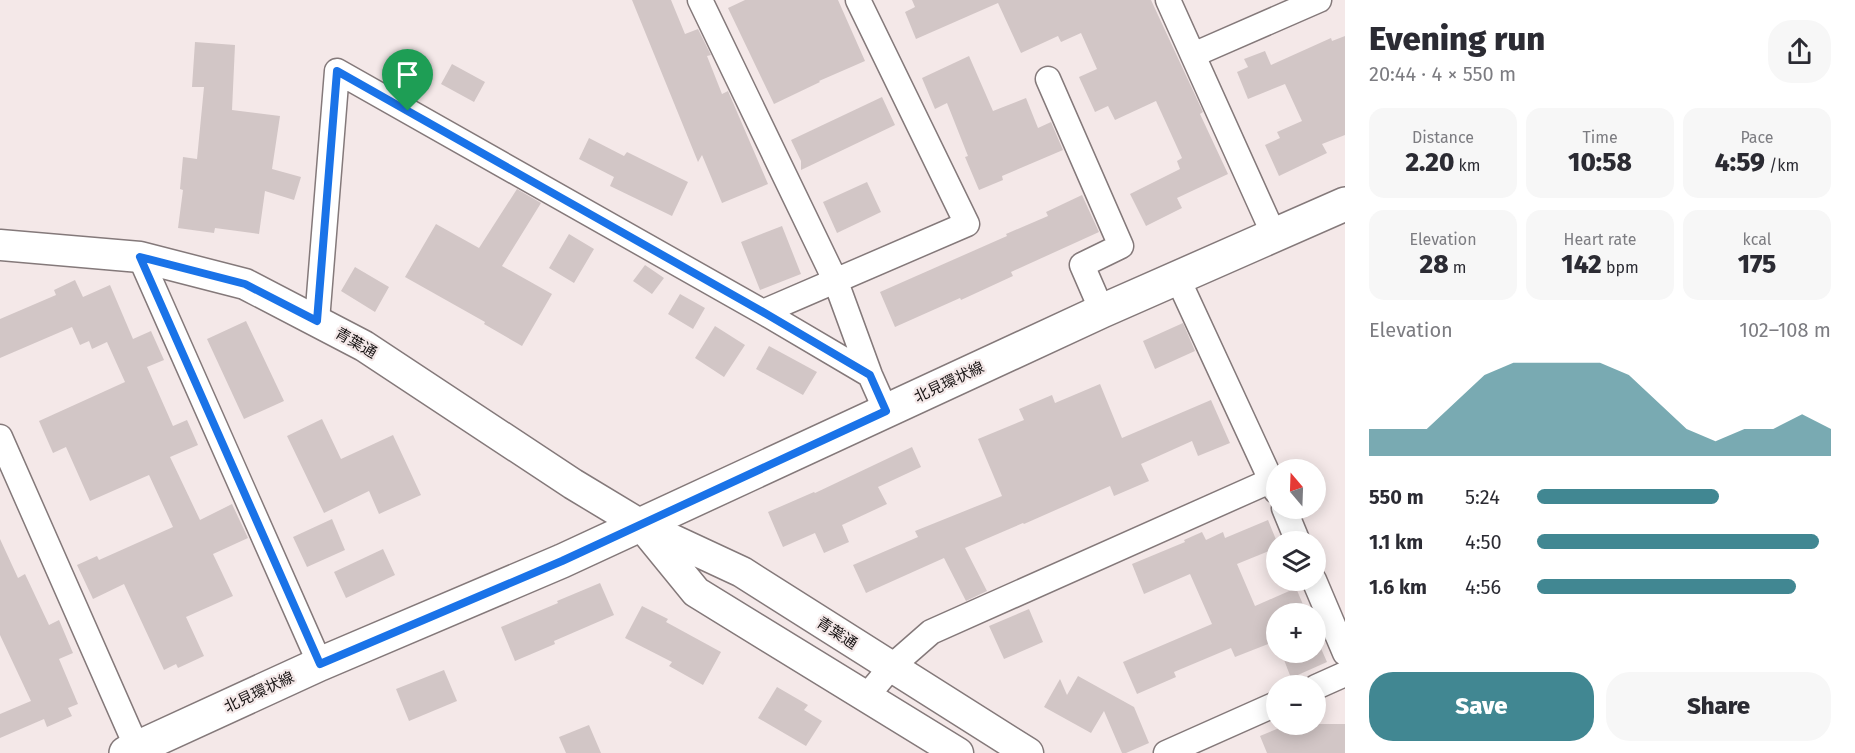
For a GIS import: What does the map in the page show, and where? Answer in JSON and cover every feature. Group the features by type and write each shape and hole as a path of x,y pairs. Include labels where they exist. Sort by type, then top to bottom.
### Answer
{"main road":[{"name":"北見環状線","path":"132,750 320,664 562,561 1102,311 1345,204"}],"street":[{"path":"700,0 836,282 870,375 886,411"},
{"path":"763,312 967,224 858,0"},
{"path":"1168,0 1274,235"},
{"path":"1193,55 1319,0"},
{"path":"317,321 337,71 870,375"},
{"path":"1048,79 1121,246 1082,265 1102,311"},
{"name":"青葉通","path":"0,245 140,257 245,284 364,346 573,484 641,525 742,572 1028,753"},
{"path":"140,257 320,664"},
{"path":"1177,277 1266,469"},
{"path":"0,437 132,750"},
{"path":"866,697 891,667 931,632 1266,489"},
{"name":"青葉通","path":"641,525 696,592 958,753"},
{"path":"1319,591 1345,653"},
{"path":"1326,683 1345,674"},
{"path":"1166,753 1266,708"}],"building":[{"path":"632,0 671,0 685,34 698,29 711,55 707,56 722,94 728,91 768,184 722,203 702,155 698,162"},
{"path":"745,0 838,0 865,61 774,104 728,8"},
{"path":"912,0 1151,0 1203,112 1200,114 1228,174 1177,198 1182,208 1146,226 1130,194 1180,169 1177,161 1182,158 1156,101 1115,120 1108,106 1095,112 1079,77 1097,69 1081,33 1061,42 1058,36 1021,53 998,3 916,39 905,12 915,7"},
{"path":"1345,36 1345,135 1322,144 1327,153 1279,176 1265,145 1280,138 1277,132 1302,121 1285,84 1248,99 1237,72 1248,67 1244,59 1265,51 1271,65 1331,38 1332,41"},
{"path":"195,42 235,45 232,110 280,116 272,169 301,177 294,200 265,191 259,234 215,228 214,233 178,228 183,190 180,189 183,157 197,159 204,87 192,87"},
{"path":"969,56 993,111 1026,98 1038,128 1051,122 1063,150 1002,176 1003,180 979,190 947,103 935,109 922,78"},
{"path":"452,64 485,82 474,102 441,84"},
{"path":"882,97 895,125 801,170 801,161 791,140"},
{"path":"589,138 624,156 627,152 688,182 672,216 610,186 614,177 579,159"},
{"path":"867,182 881,212 837,233 823,202"},
{"path":"517,189 541,203 502,266 552,294 522,346 484,324 485,322 405,277 436,224 479,248"},
{"path":"1082,195 1099,232 1011,272 1013,276 895,327 880,292 1007,236 1006,234 1048,216 1046,212"},
{"path":"782,226 801,274 760,290 741,242"},
{"path":"569,234 594,249 574,283 549,268"},
{"path":"645,265 664,278 652,294 633,281"},
{"path":"355,267 389,287 375,312 341,291"},
{"path":"75,280 83,297 110,285 133,339 151,331 164,360 147,367 173,426 187,420 198,445 170,457 200,520 232,504 248,538 213,554 233,596 186,617 204,656 178,668 176,664 164,670 124,584 93,599 77,565 97,556 99,560 173,527 149,475 90,501 66,447 53,453 39,421 125,382 107,342 92,349 89,341 80,345 72,327 0,358 0,319 56,295 54,290"},
{"path":"680,294 705,308 693,329 668,314"},
{"path":"246,321 284,401 244,419 207,339"},
{"path":"1183,323 1195,351 1155,369 1143,341"},
{"path":"715,326 745,345 724,377 695,358"},
{"path":"769,346 817,372 803,395 756,369"},
{"path":"1100,384 1122,438 1211,400 1230,443 1198,456 1192,441 1141,464 1149,481 1114,496 1110,486 965,548 987,591 966,601 944,558 866,593 853,565 918,537 915,531 1002,496 978,439 1024,420 1019,409 1052,395 1055,403"},
{"path":"322,419 341,459 393,435 421,495 379,514 369,491 324,513 287,436"},
{"path":"912,447 921,467 878,487 887,504 842,525 849,542 824,553 815,533 783,547 768,512 815,493"},
{"path":"332,519 345,550 307,567 293,537"},
{"path":"1268,520 1272,531 1266,531 1266,552 1237,564 1255,606 1289,591 1297,591 1302,603 1266,603 1266,645 1235,657 1231,648 1174,672 1176,677 1137,694 1123,662 1212,624 1190,574 1144,594 1132,564 1185,542 1184,540 1202,532 1206,540 1223,532 1225,538"},
{"path":"0,539 18,578 25,574 49,625 59,620 73,653 59,659 78,704 68,708 72,716 47,727 44,719 0,738 0,714 31,701 0,635"},
{"path":"383,549 395,575 346,598 334,572"},
{"path":"600,583 614,615 515,661 501,627"},
{"path":"642,606 668,619 666,622 721,652 703,685 669,666 672,662 625,638"},
{"path":"1029,609 1043,642 1004,659 989,626"},
{"path":"1285,663 1325,663 1298,675 1290,675"},
{"path":"444,670 457,701 409,721 396,689"},
{"path":"1078,676 1134,707 1149,743 1122,753 1104,711 1091,733 1044,707 1060,679 1067,695"},
{"path":"777,687 808,705 804,710 822,721 806,746 758,718"},
{"path":"1326,724 1345,724 1345,753 1267,753 1260,736 1266,734 1326,735"},
{"path":"589,725 601,753 566,753 559,737"}],"route":[{"path":"337,71 408,111 870,375 886,411 562,561 320,664 140,257 245,284 317,321 337,71"}]}
